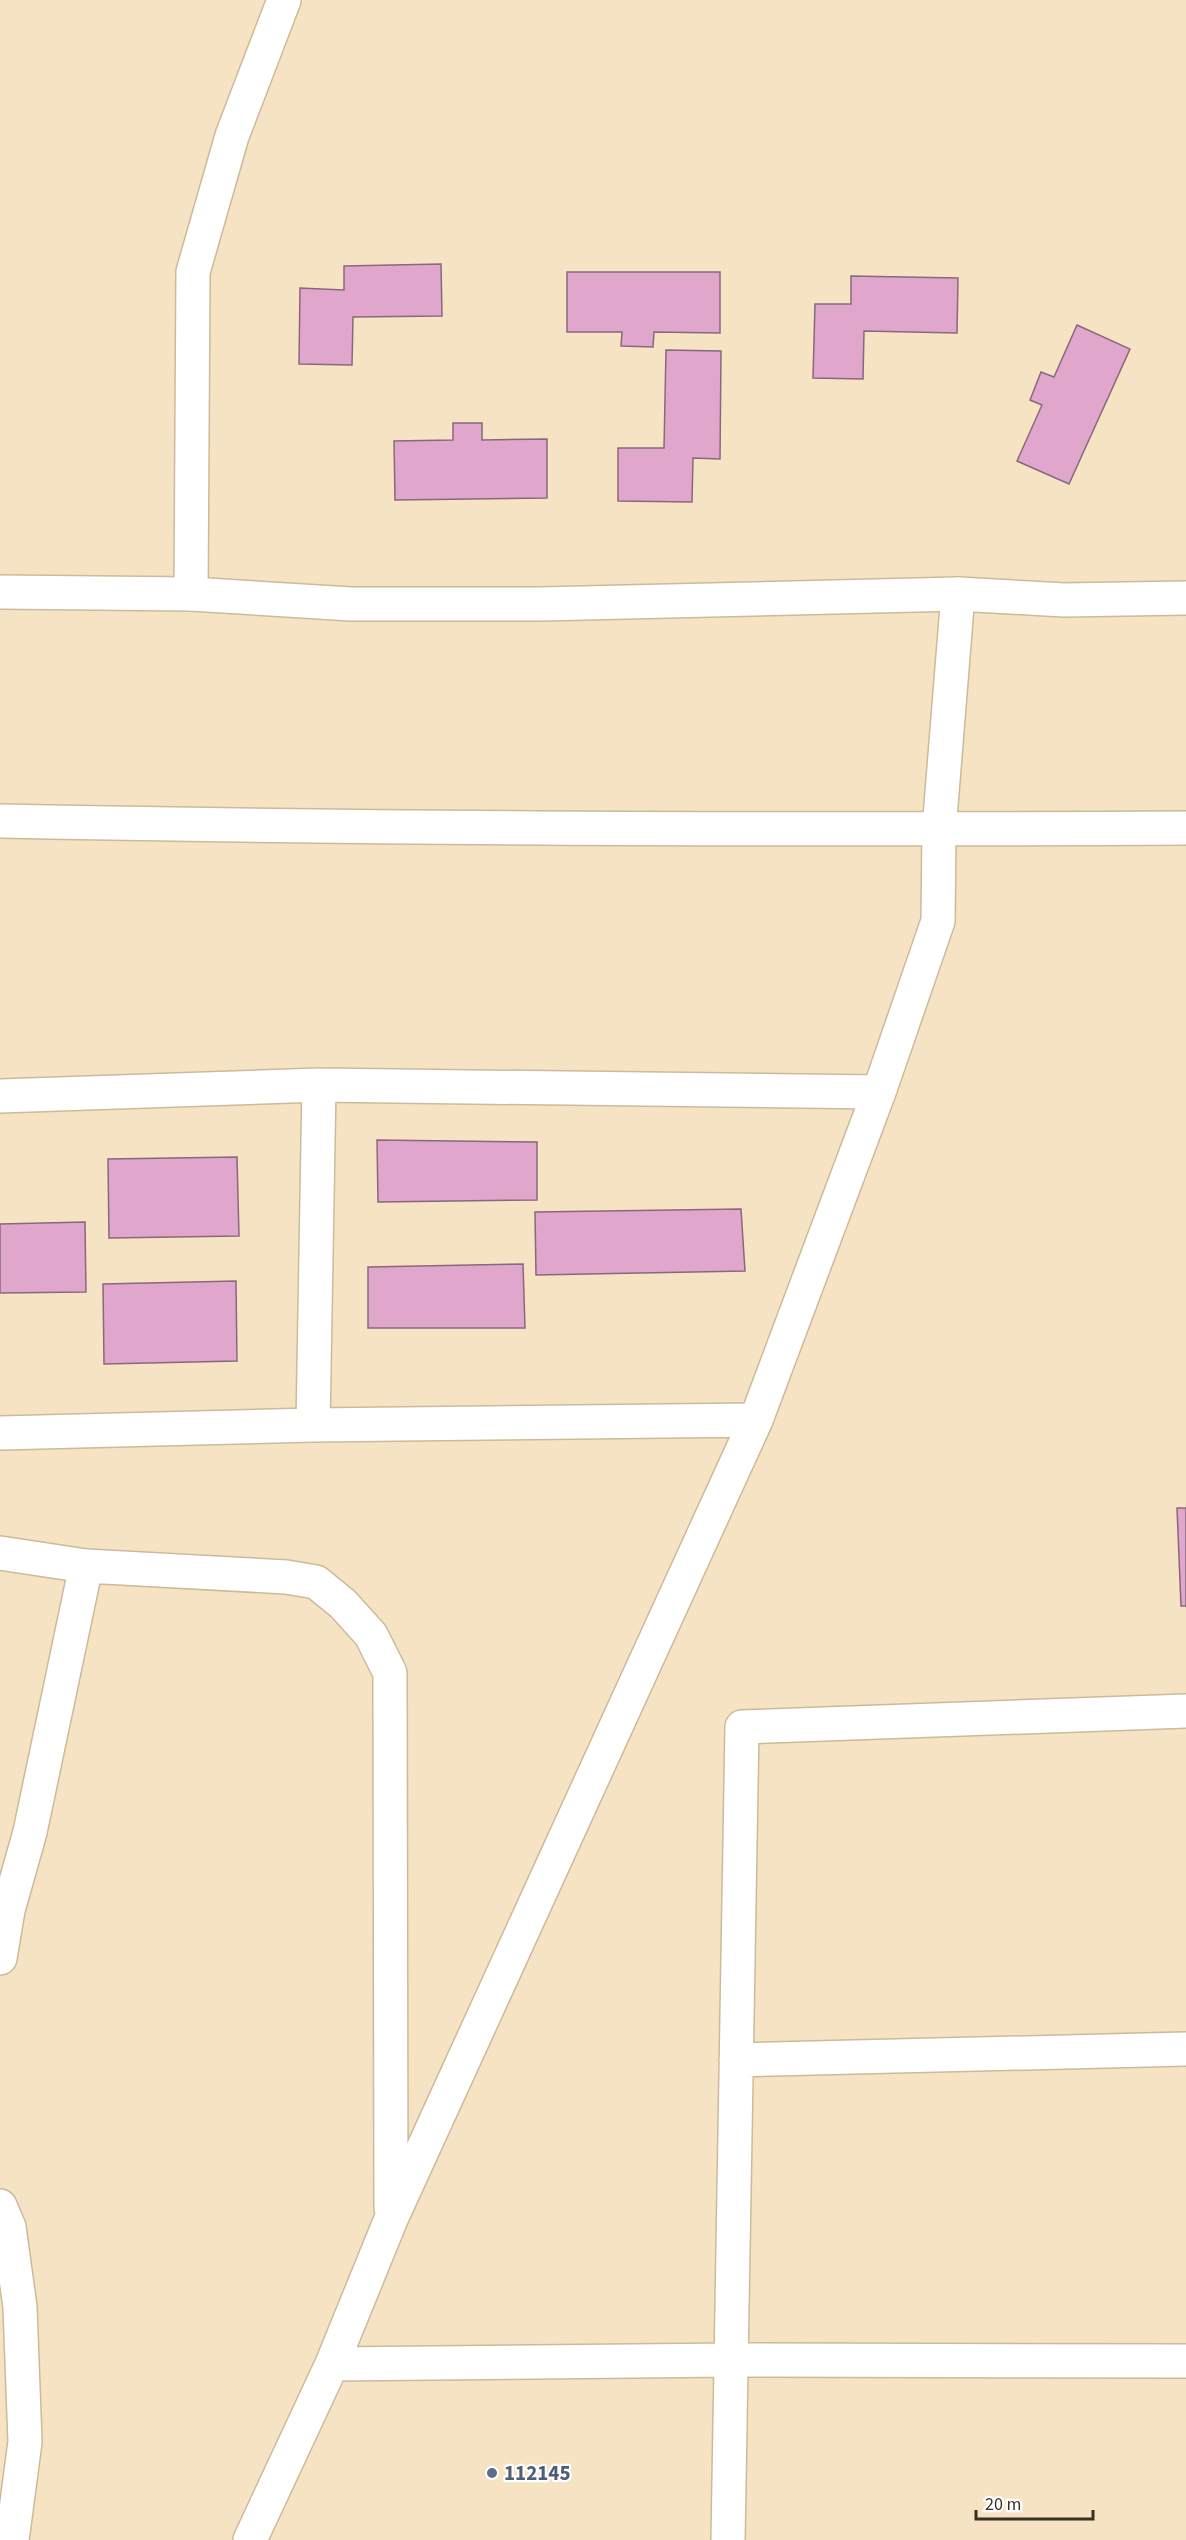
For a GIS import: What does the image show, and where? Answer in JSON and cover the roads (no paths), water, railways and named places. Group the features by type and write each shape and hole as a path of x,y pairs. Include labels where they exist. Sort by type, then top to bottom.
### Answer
{"main road":[{"path":"191,594 193,272 232,136 284,0"},
{"path":"0,592 191,594 351,604 542,604 958,594 1064,600 1186,598"},
{"path":"250,2540 332,2364 391,2219 756,1420 879,1092 938,921 939,830 958,594"},
{"path":"0,821 305,827 939,830 1186,828"},
{"path":"0,1096 320,1085 879,1092"},
{"path":"313,1425 320,1085"},
{"path":"0,1433 313,1425 756,1420"},
{"path":"0,1553 86,1566 286,1577 316,1582 343,1604 371,1635 390,1673 391,2219"},
{"path":"0,1958 8,1910 30,1832 86,1566"},
{"path":"728,2540 742,1727 1186,1711"},
{"path":"736,2060 1186,2049"},
{"path":"0,2206 9,2227 20,2307 25,2430 12,2540"},
{"path":"332,2364 732,2360 1186,2361"}],"place":[{"name":"112145","path":"492,2473"}]}
